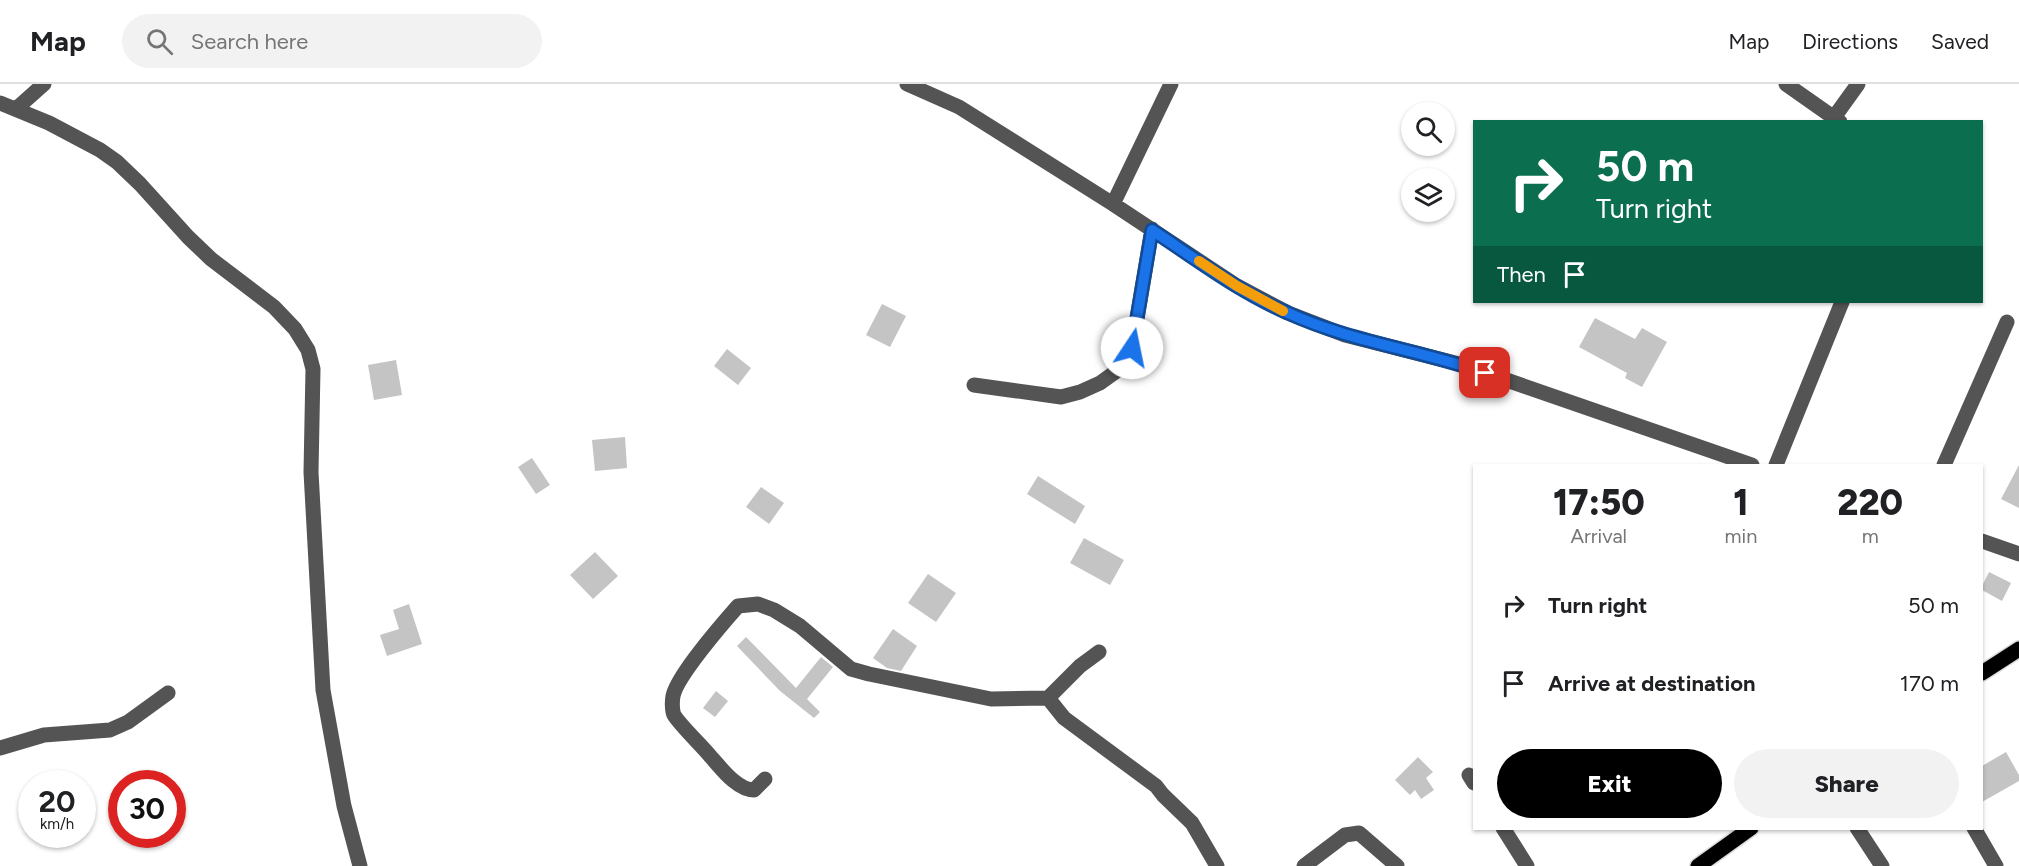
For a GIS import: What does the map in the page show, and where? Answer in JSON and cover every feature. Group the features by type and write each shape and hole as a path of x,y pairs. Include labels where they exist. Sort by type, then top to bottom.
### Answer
{"main road":[{"path":"1983,672 2019,649"},
{"path":"1698,866 1747,830"}],"street":[{"path":"17,108 44,84"},
{"path":"907,84 959,108 1113,204 1237,286 1288,313 1345,334 1463,365 1749,464"},
{"path":"1113,204 1171,84"},
{"path":"1786,84 1837,119 1858,84"},
{"path":"0,103 17,108 69,134 117,162 211,259 274,307 295,329 308,350 313,369 311,472 323,690 344,806 360,866"},
{"path":"974,385 1061,398 1100,382 1121,368 1132,348 1152,230"},
{"path":"1776,464 1842,303"},
{"path":"1944,464 2007,322"},
{"path":"1983,541 2019,554"},
{"path":"765,779 754,790 748,790 739,784 723,770 674,714 673,697 680,682 720,626 738,606 758,604 774,610 800,626 851,669 991,699 1048,698 1080,666 1099,652"},
{"path":"0,748 44,735 110,730 128,722 168,693"},
{"path":"1048,698 1064,718 1156,786 1192,823 1217,866"},
{"path":"1504,830 1527,866"},
{"path":"1858,830 1882,866"},
{"path":"1975,830 1996,866"},
{"path":"1304,866 1345,835 1359,833 1397,866"}],"building":[{"path":"882,304 906,316 890,347 866,335"},
{"path":"1595,318 1635,339 1642,328 1667,342 1642,387 1625,378 1627,373 1579,347"},
{"path":"727,349 751,368 738,385 714,366"},
{"path":"396,360 402,395 374,400 368,365"},
{"path":"625,437 627,468 595,471 592,440"},
{"path":"532,458 550,485 536,494 518,467"},
{"path":"2019,465 2019,508 2001,499"},
{"path":"1038,476 1085,506 1075,524 1027,494"},
{"path":"761,487 784,503 769,524 746,507"},
{"path":"1084,538 1124,560 1110,585 1070,563"},
{"path":"595,552 618,576 593,599 570,575"},
{"path":"1989,572 2011,583 2002,601 1983,591 1983,584"},
{"path":"928,574 956,593 936,622 908,603"},
{"path":"409,604 422,644 387,656 380,635 399,629 393,610"},
{"path":"893,629 917,646 901,671 887,668 873,658"},
{"path":"746,637 796,688 821,657 833,667 807,699 820,712 814,718 780,691 737,646"},
{"path":"716,691 728,701 715,717 703,708"},
{"path":"2006,752 2019,775 2019,781 1983,801 1983,765"},
{"path":"1418,757 1433,772 1426,778 1434,790 1421,799 1415,790 1410,795 1395,780"}],"slow traffic":[{"path":"1199,261 1237,286 1283,311"}],"route":[{"path":"1132,348 1152,230 1237,286 1288,313 1345,334 1463,365 1485,373"}]}
